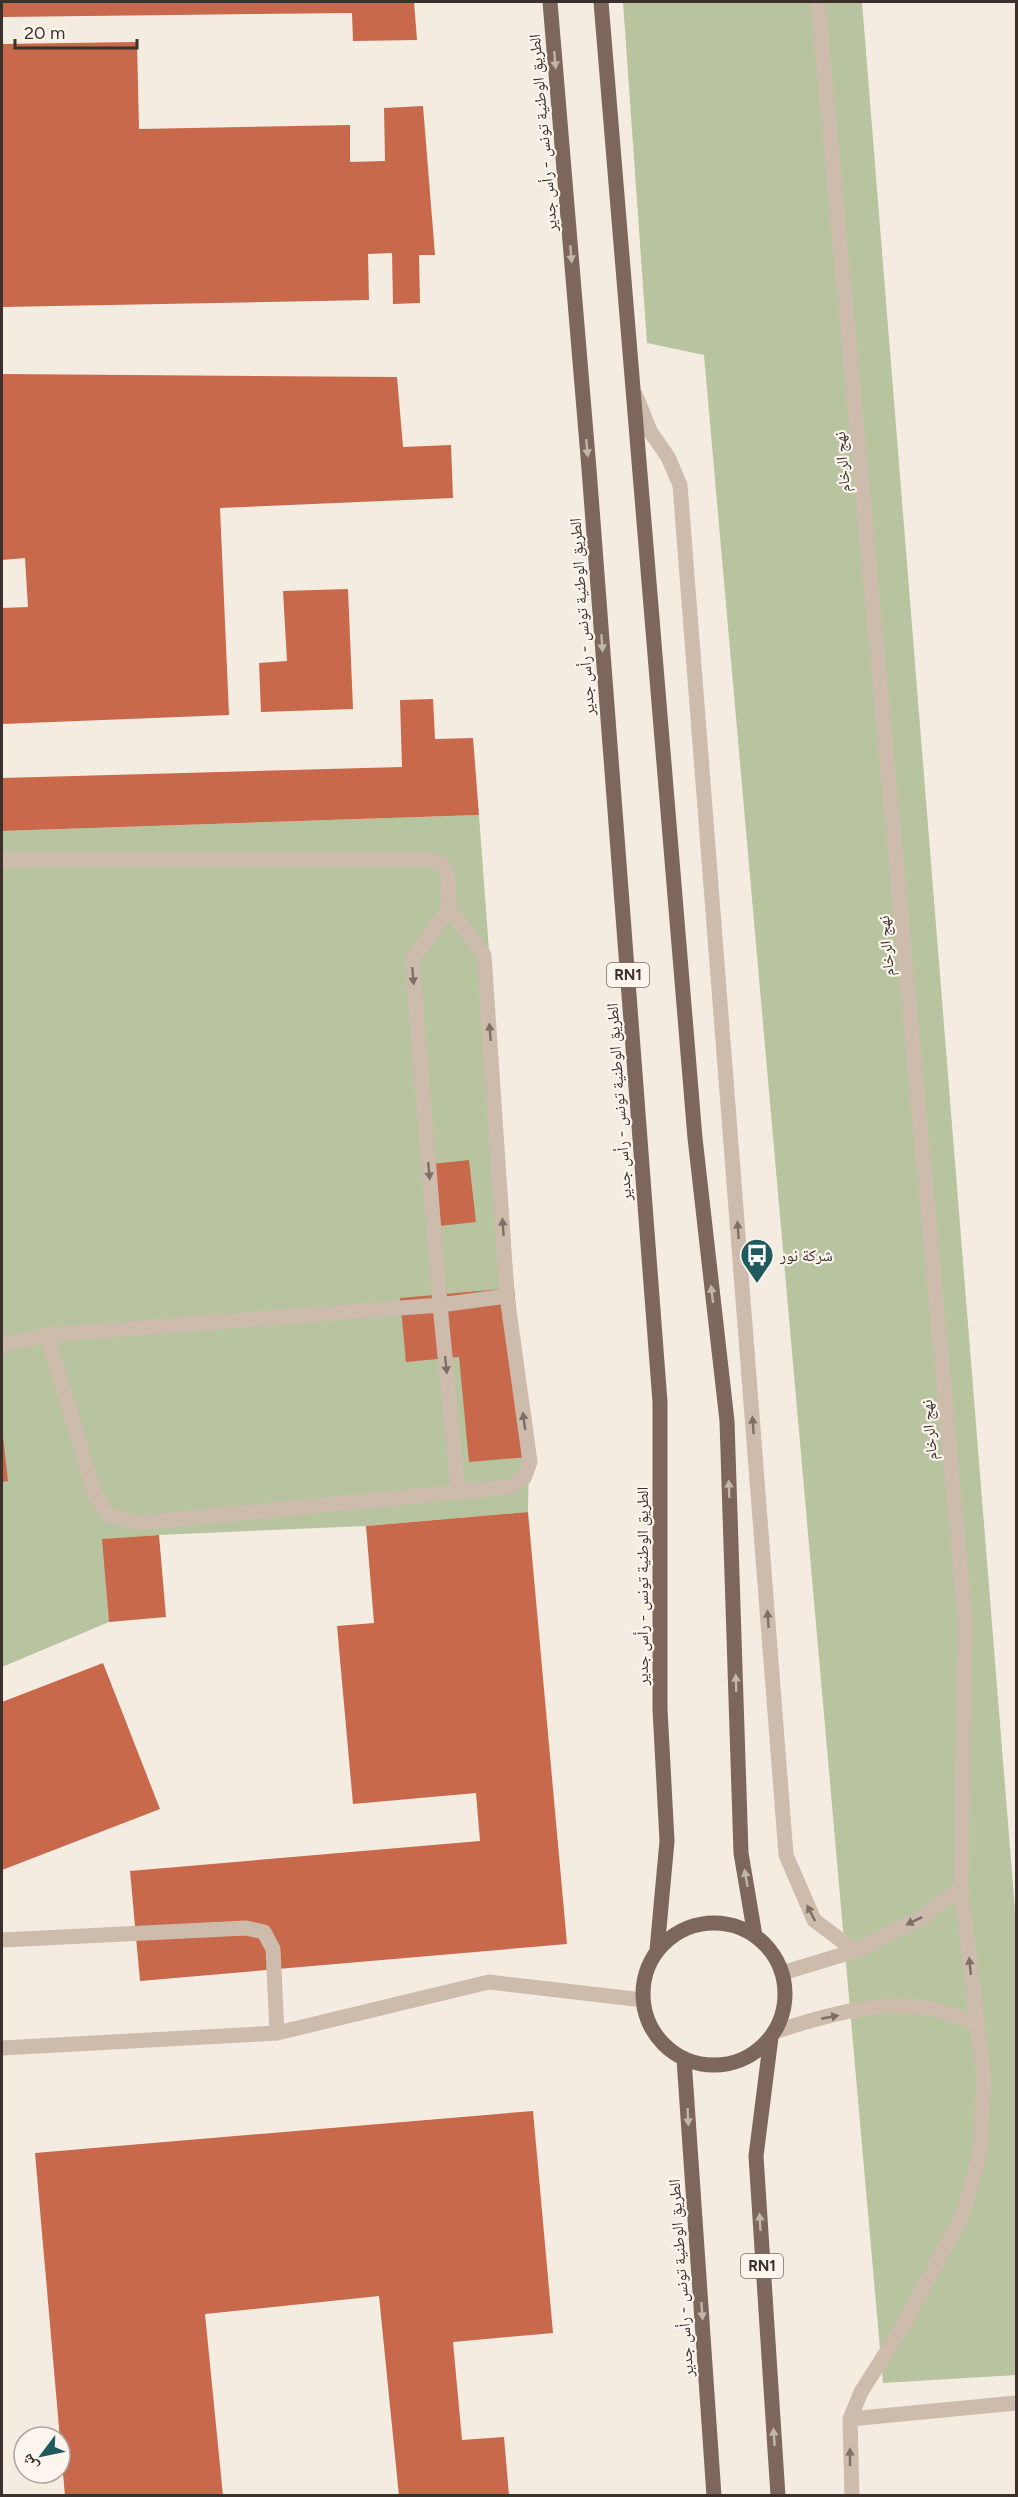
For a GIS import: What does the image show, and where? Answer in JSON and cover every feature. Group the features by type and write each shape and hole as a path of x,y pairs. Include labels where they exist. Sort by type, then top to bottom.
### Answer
{"main road":[{"name":"الطريق الوطنية تونس - رأس جدير","path":"550,2 589,468 660,1402 660,1708 667,1841 657,1950"},
{"path":"601,2 631,386 671,830 694,1138 727,1421 741,1853 755,1936"},
{"name":"RN1","path":"772,2034 753,2053 731,2063 707,2065 684,2059 664,2044 649,2024 643,2000 643,1982 648,1965 657,1950 673,1935 693,1925 714,1922 736,1926 755,1936 772,1952 782,1973 785,1993 782,2013 772,2034 756,2156 778,2496"},
{"name":"الطريق الوطنية تونس - رأس جدير","path":"684,2059 714,2496"}],"street":[{"name":"نهج الرخام","path":"818,2 965,1619 961,1888 984,2079 980,2153 963,2214 901,2329 861,2392 850,2419"},
{"path":"631,386 650,431 669,457 680,484 786,1855 814,1920 855,1951"},
{"path":"2,860 431,860 442,864 448,875 449,909 484,955 507,1296 530,1462 524,1478 508,1487 458,1490 139,1523 108,1515 95,1495 47,1335"},
{"path":"449,909 412,959 440,1305 458,1490"},
{"path":"2,1346 47,1335 440,1305 507,1296"},
{"path":"782,1973 855,1951 923,1917 961,1888"},
{"path":"2,1940 246,1928 264,1932 273,1949 277,2033"},
{"path":"2,2048 277,2033 489,1982 643,2000"},
{"path":"772,2034 804,2022 895,2005 936,2010 976,2024"},
{"path":"852,2496 850,2419 1017,2403"}],"green space":[{"path":"623,2 862,2 1016,1923 1016,2375 883,2383 704,355 647,343"},
{"path":"479,815 514,1288 529,1456 528,1512 366,1526 103,1539 109,1622 2,1667 2,831"}],"building":[{"path":"2,2 414,2 417,40 353,41 352,13 2,17"},
{"path":"137,42 139,129 350,125 350,162 385,161 384,108 423,106 435,255 419,255 420,303 393,304 392,253 368,254 369,300 2,307 2,44"},
{"path":"2,374 397,377 403,447 451,445 453,498 220,508 229,715 2,724 2,608 28,607 25,558 2,560"},
{"path":"348,589 353,709 261,712 259,663 287,661 283,591"},
{"path":"433,699 435,739 473,738 479,815 2,831 2,778 402,767 400,700"},
{"path":"469,1160 476,1222 430,1227 422,1165"},
{"path":"514,1288 529,1457 469,1462 459,1357 406,1362 400,1298"},
{"path":"2,1428 8,1481 2,1482"},
{"path":"528,1512 567,1944 140,1981 130,1871 480,1841 476,1793 353,1804 337,1626 374,1623 366,1526"},
{"path":"159,1535 166,1617 109,1622 102,1539"},
{"path":"103,1663 160,1809 2,1870 2,1702"},
{"path":"533,2111 553,2333 453,2342 462,2440 504,2437 509,2496 399,2496 379,2296 205,2314 223,2496 65,2496 64,2485 72,2485 72,2425 59,2425 35,2153"}],"place":[{"name":"شركة نور","path":"757,1284"}]}
